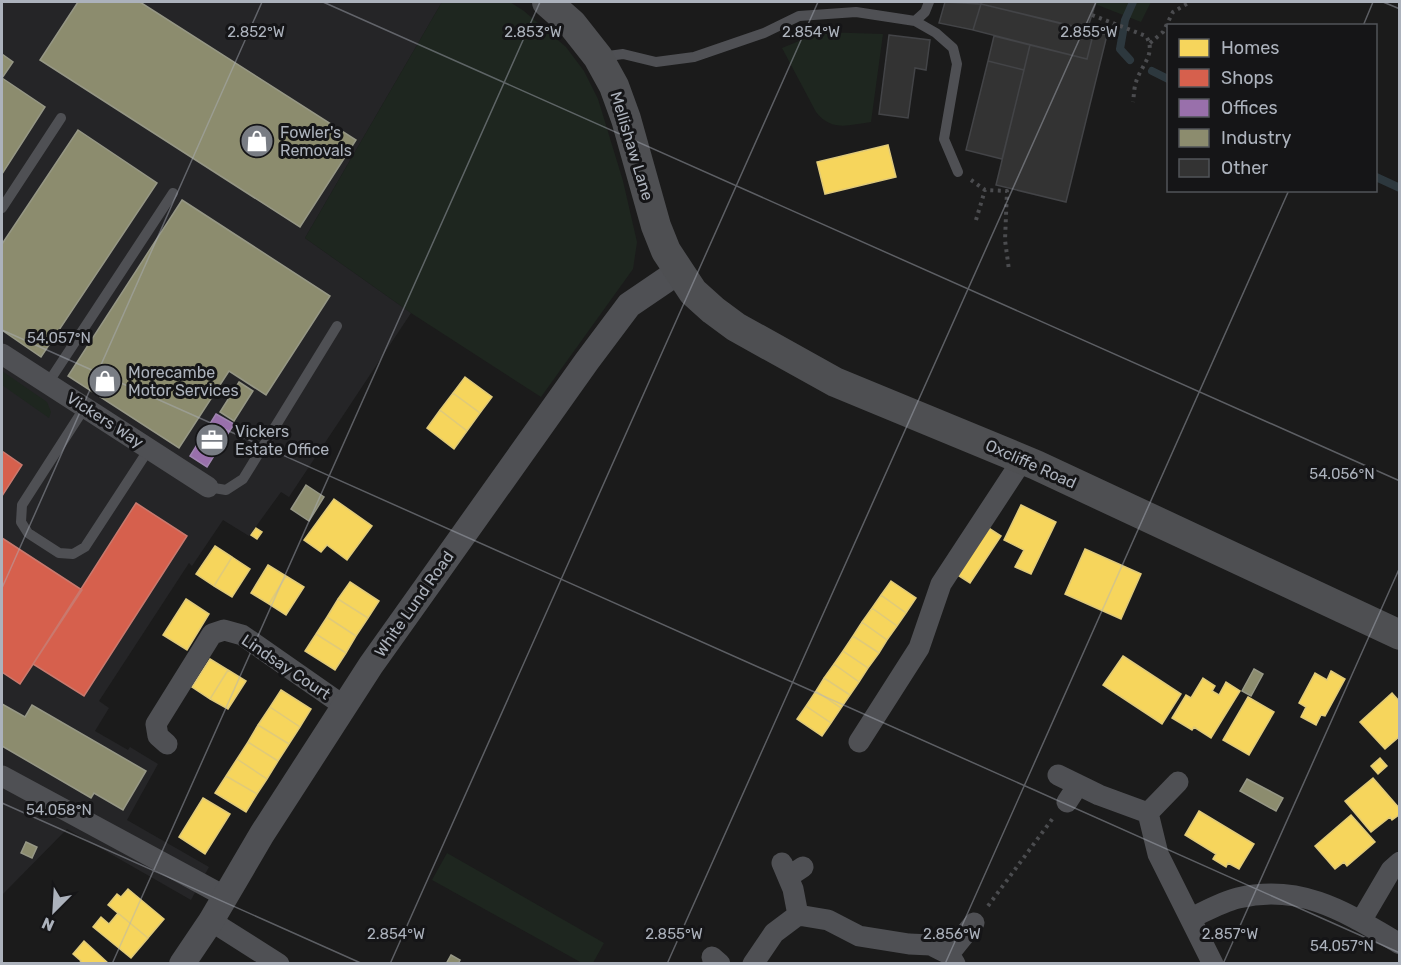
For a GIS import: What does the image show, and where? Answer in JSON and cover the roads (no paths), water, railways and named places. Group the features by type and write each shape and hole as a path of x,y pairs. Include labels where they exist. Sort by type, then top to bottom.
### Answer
{"main road":[{"name":"Mellishaw Lane","path":"547,2 573,24 598,57 614,86 626,119 656,226 666,251 679,271"},
{"name":"Oxcliffe Road","path":"679,271 693,292 720,316 825,376 1023,459 1400,635"}],"street":[{"name":"White Lund Road","path":"182,963 211,921 262,834 371,664 466,530 628,305 679,271"},
{"name":"Vickers Way","path":"2,354 208,487"},
{"path":"859,742 919,648 941,584 1023,459"},
{"name":"Lindsay Court","path":"167,744 158,736 156,724 212,634 224,630 242,635 345,706"},
{"path":"1058,775 1073,794 1117,802 1148,813"},
{"path":"2,776 226,897"},
{"path":"1148,813 1178,782"},
{"path":"1148,813 1158,854 1213,963"},
{"path":"1361,921 1391,870 1400,862"},
{"path":"791,869 798,915"},
{"path":"1191,918 1238,898 1274,894 1306,897 1332,906 1400,944"},
{"path":"753,963 774,933 798,915 828,920 860,936 931,945 952,959 974,922"},
{"path":"211,921 279,963"}],"lane":[{"path":"915,21 924,12 929,2"},
{"path":"598,57 623,54 656,62 694,57 764,33 799,16 856,12 915,21 936,33 953,48 957,64 944,139 958,172"},
{"path":"2,208 62,118"},
{"path":"48,383 174,193"},
{"path":"208,487 226,490 243,478 337,326"},
{"path":"85,407 22,505 21,522 28,533 59,553 73,554 85,548 149,449"}],"waterway":[{"path":"1130,60 1120,49 1125,20 1133,2"},
{"path":"1152,71 1167,78"},
{"path":"1377,177 1400,188"}],"place":[{"name":"Fowler's Removals","path":"257,141"},
{"name":"Morecambe Motor Services","path":"105,381"},
{"name":"Vickers Estate Office","path":"212,440"}]}
